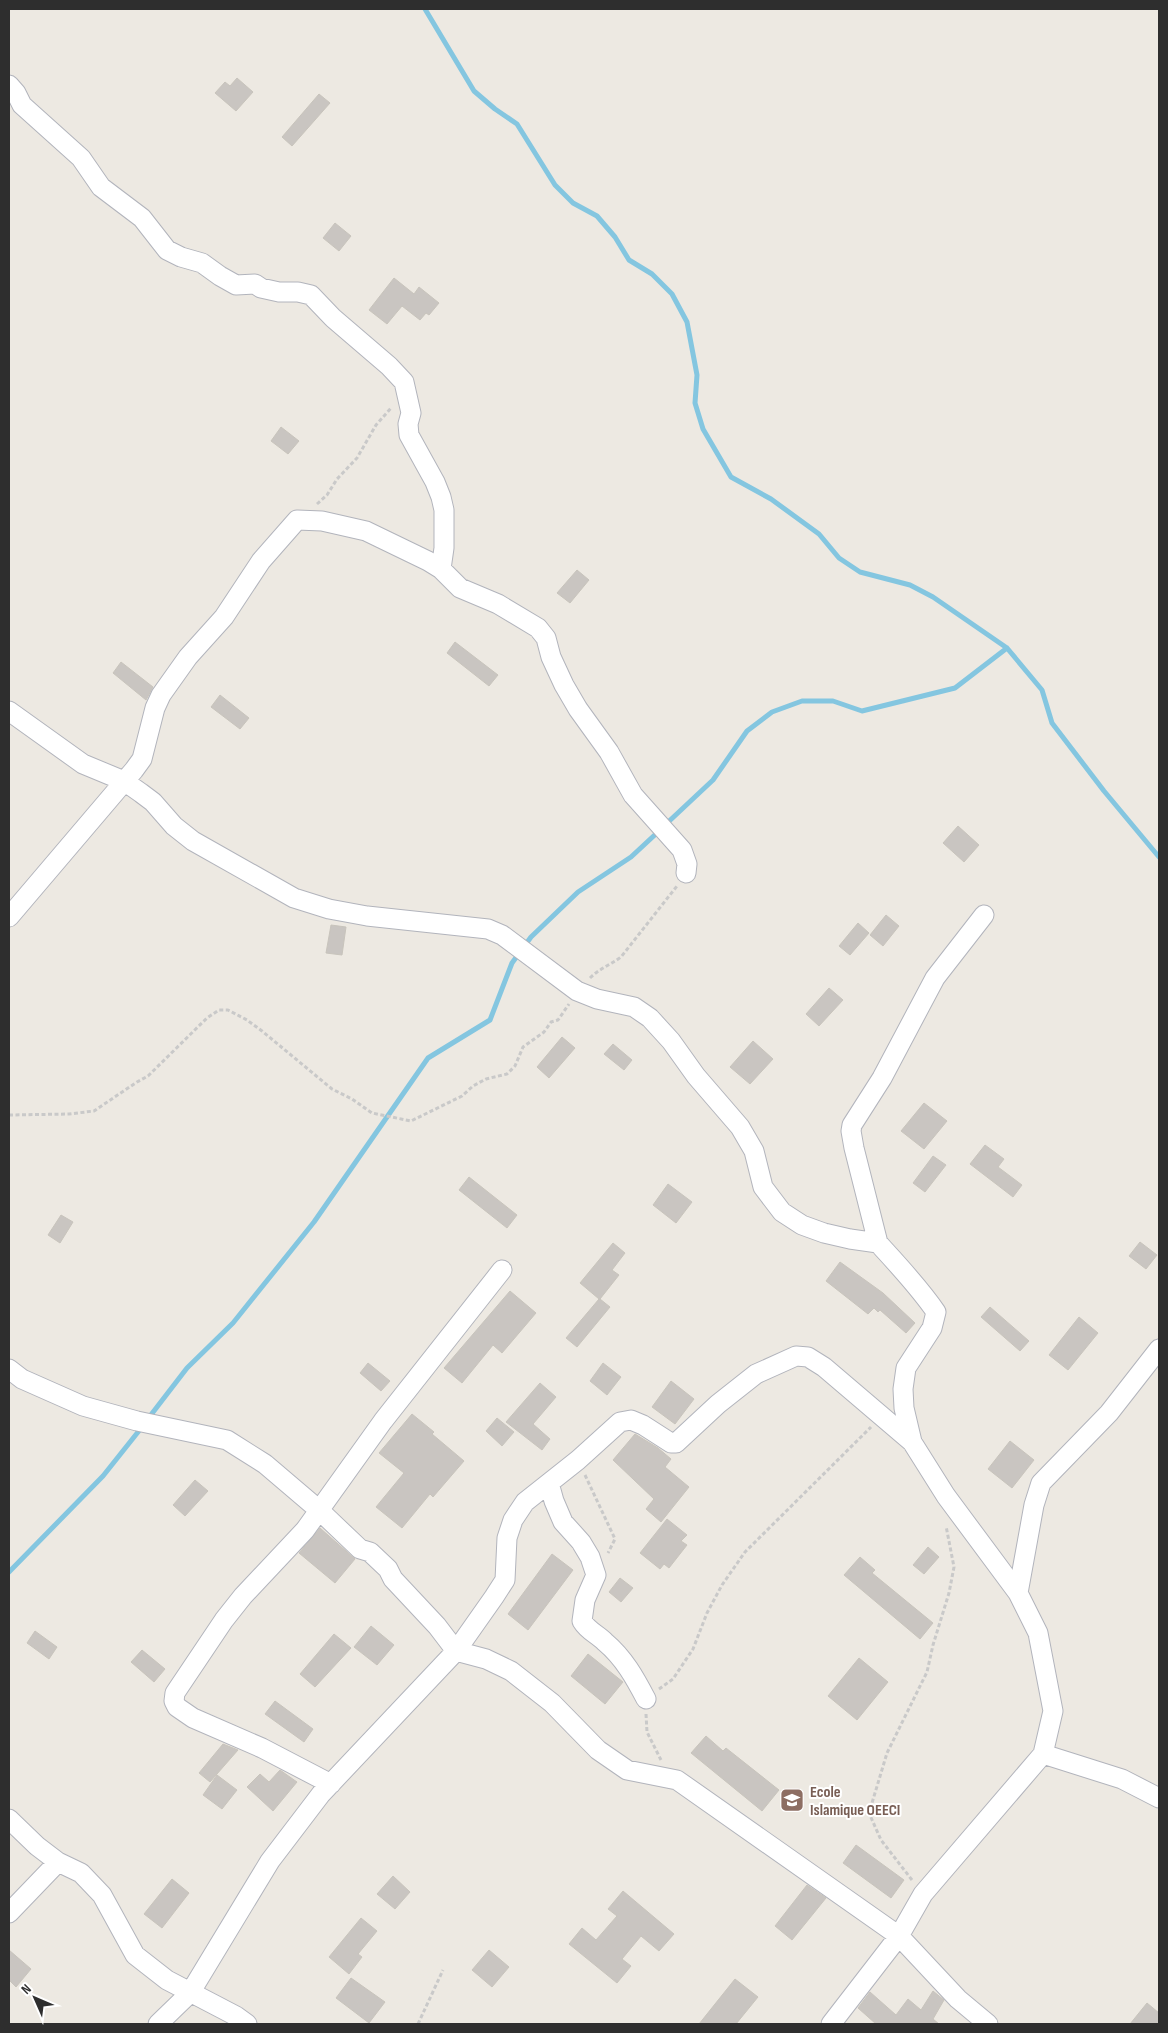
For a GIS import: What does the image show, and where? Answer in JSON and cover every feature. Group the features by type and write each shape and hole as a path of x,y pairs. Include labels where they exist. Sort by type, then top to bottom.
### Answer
{"street":[{"path":"9,85 16,93 15,108 81,158 101,187 142,218 167,250 180,258 202,263 213,272 236,285 255,284 268,290 311,295 404,382 411,413 408,424 409,435 436,482 444,510 442,569"},
{"path":"9,917 142,759 155,708 161,695 188,657 224,617 261,561 297,520 322,521 366,531 428,561 442,569 460,588 498,604 538,628 546,638 551,657 564,685 578,709 609,752 632,795 682,850 687,864 686,873"},
{"path":"9,711 83,764 124,781 153,802 174,826 193,840 294,898 329,909 367,916 488,929 502,936 577,991 597,999 634,1007 650,1018 671,1041 696,1076 740,1127 754,1151 763,1187 782,1212 802,1225 824,1233 878,1243"},
{"path":"912,1442 904,1408 903,1389 906,1368 932,1328 936,1312 920,1289 878,1243 851,1131 852,1125 882,1078 935,978 984,915"},
{"path":"330,1784 262,1748 193,1718 177,1707 174,1701 175,1693 224,1620 243,1596 305,1530 383,1421 502,1270"},
{"path":"1018,1593 1034,1505 1041,1483 1108,1413 1159,1349"},
{"path":"158,2024 190,1993 270,1861 330,1784 456,1650 505,1580 507,1538 513,1520 525,1502 578,1460 620,1422 631,1420 643,1425 671,1443 676,1443 718,1404 756,1374 796,1356 808,1357 824,1367 849,1386 881,1417 895,1426 912,1442 946,1496 1018,1593 1038,1633 1053,1711 1042,1754 923,1894 899,1936 831,2024"},
{"path":"9,1369 22,1379 83,1406 137,1421 228,1440 265,1464 360,1548 370,1552 388,1569 393,1579 437,1626 456,1650 486,1659 512,1671 552,1702 598,1750 627,1770 677,1780 899,1936 958,1999 988,2024"},
{"path":"549,1483 563,1522 581,1542 590,1557 596,1575 585,1600 582,1621 587,1630 605,1641 626,1663 646,1699"},
{"path":"1042,1754 1107,1774 1159,1798"},
{"path":"9,1819 37,1846 58,1862 81,1873 102,1895 135,1954 167,1980 236,2016 247,2024"},
{"path":"9,1913 58,1862"}],"path":[{"path":"297,520 327,495 337,478 356,458 376,425 398,400 404,382"},
{"path":"9,1115 69,1114 94,1111 148,1076 207,1018 219,1010 228,1010 247,1020 332,1089 382,1116 411,1121 462,1096 473,1086 486,1079 507,1074 515,1066 522,1046 544,1032 551,1022 558,1020 577,991 597,971 621,957 651,921 686,873"},
{"path":"677,1780 659,1757 647,1732 646,1699 673,1679 693,1648 707,1612 722,1585 746,1552 881,1417"},
{"path":"578,1460 615,1539 596,1575"},
{"path":"923,1894 880,1840 869,1813 887,1753 927,1672 933,1645 950,1593 954,1567 946,1530 946,1496"},
{"path":"418,2024 443,1970"}],"building":[{"path":"237,78 253,92 236,111 215,93 225,82 230,86"},
{"path":"319,94 330,103 292,146 282,137"},
{"path":"335,223 351,236 339,251 323,238"},
{"path":"394,278 414,294 419,287 439,303 429,315 426,313 420,320 402,306 387,324 369,310"},
{"path":"281,427 299,441 288,454 271,441"},
{"path":"577,570 589,580 570,603 557,593"},
{"path":"455,642 498,675 489,686 447,653"},
{"path":"121,662 153,687 146,700 113,673"},
{"path":"220,695 249,718 240,729 211,707"},
{"path":"958,826 979,845 964,862 943,843"},
{"path":"886,915 899,926 883,946 870,935"},
{"path":"858,923 869,933 850,955 839,946"},
{"path":"331,925 346,927 342,955 326,953"},
{"path":"829,988 843,1000 819,1026 806,1014"},
{"path":"562,1037 575,1048 549,1078 537,1067"},
{"path":"753,1041 773,1059 750,1084 730,1067"},
{"path":"613,1044 632,1060 624,1070 604,1054"},
{"path":"924,1103 947,1121 924,1149 901,1131"},
{"path":"985,1145 1004,1159 998,1167 1022,1185 1013,1197 970,1164"},
{"path":"933,1156 946,1165 925,1192 913,1183"},
{"path":"469,1177 517,1215 507,1228 459,1190"},
{"path":"668,1184 692,1202 676,1223 653,1205"},
{"path":"61,1215 73,1222 60,1243 48,1235"},
{"path":"1140,1242 1157,1255 1146,1269 1129,1256"},
{"path":"613,1243 625,1253 612,1270 619,1275 600,1299 610,1307 577,1347 566,1338 599,1299 580,1283"},
{"path":"840,1262 883,1293 915,1323 906,1333 880,1310 878,1312 874,1308 868,1314 826,1281"},
{"path":"510,1291 536,1313 502,1353 493,1345 462,1383 444,1368"},
{"path":"990,1307 1029,1341 1020,1351 981,1317"},
{"path":"1079,1317 1098,1333 1068,1370 1049,1355"},
{"path":"368,1363 390,1381 381,1391 360,1373"},
{"path":"603,1363 621,1377 607,1395 590,1381"},
{"path":"671,1381 694,1399 675,1424 652,1407"},
{"path":"540,1383 556,1397 533,1424 550,1439 542,1450 506,1422"},
{"path":"412,1414 464,1461 433,1497 430,1494 402,1528 376,1507 404,1473 379,1453"},
{"path":"497,1418 514,1432 502,1446 486,1431"},
{"path":"635,1434 658,1448 671,1459 665,1467 689,1487 661,1522 646,1509 654,1499 613,1460"},
{"path":"1010,1441 1034,1460 1012,1488 988,1469"},
{"path":"195,1480 208,1491 185,1516 173,1505"},
{"path":"667,1519 687,1535 681,1541 687,1545 669,1568 664,1564 660,1569 640,1553"},
{"path":"320,1528 355,1559 335,1583 299,1553"},
{"path":"928,1547 939,1557 924,1574 913,1565"},
{"path":"552,1554 573,1570 528,1630 508,1614"},
{"path":"860,1557 875,1570 872,1573 933,1623 920,1639 844,1575"},
{"path":"620,1578 633,1588 621,1602 609,1592"},
{"path":"371,1626 394,1645 377,1665 354,1647"},
{"path":"35,1631 57,1647 49,1659 27,1643"},
{"path":"334,1634 351,1648 315,1687 300,1674"},
{"path":"142,1650 165,1669 154,1682 131,1662"},
{"path":"588,1654 623,1682 605,1704 571,1676"},
{"path":"859,1658 888,1682 857,1720 828,1696"},
{"path":"275,1701 313,1729 304,1742 265,1714"},
{"path":"706,1736 723,1751 726,1748 779,1790 762,1811 691,1753"},
{"path":"223,1744 238,1750 210,1782 199,1773"},
{"path":"280,1770 297,1782 273,1811 247,1787 260,1774 269,1782"},
{"path":"217,1775 237,1790 222,1809 203,1795"},
{"path":"856,1845 904,1880 891,1898 843,1863"},
{"path":"393,1876 410,1892 395,1909 377,1894"},
{"path":"172,1879 189,1893 162,1928 144,1914"},
{"path":"807,1885 826,1898 792,1940 775,1926"},
{"path":"623,1891 674,1934 659,1951 641,1936 622,1959 631,1966 617,1983 569,1944 582,1928 596,1940 617,1916 608,1909"},
{"path":"361,1918 377,1931 358,1954 362,1957 349,1974 329,1957"},
{"path":"9,1950 31,1969 16,1987 9,1980"},
{"path":"489,1950 509,1967 492,1987 472,1970"},
{"path":"351,1978 385,2002 369,2023 336,1998"},
{"path":"735,1979 758,1997 736,2024 699,2024"},
{"path":"933,1991 944,2000 933,2019 939,2024 876,2024 858,2008 870,1992 896,2015 908,1999 921,2010"},
{"path":"1147,2003 1159,2013 1159,2024 1130,2024"}],"waterway":[{"path":"425,9 474,91 517,124 555,185 573,203 597,216 615,237 629,260 652,274 672,294 687,322 697,375 695,403 703,429 731,477 771,499 819,534 839,558 860,572 910,585 933,597 1007,648 1042,690 1052,723 1104,791 1159,857"},
{"path":"665,825 713,780 747,731 772,712 802,701 833,701 862,711 955,688 1007,648"},
{"path":"147,1420 187,1368 233,1323 314,1222 428,1058 490,1020 512,963 531,937 578,892 631,857 659,831"},
{"path":"9,1572 103,1476 142,1427"}],"place":[{"name":"Ecole Islamique OEECI","path":"792,1800"}]}
